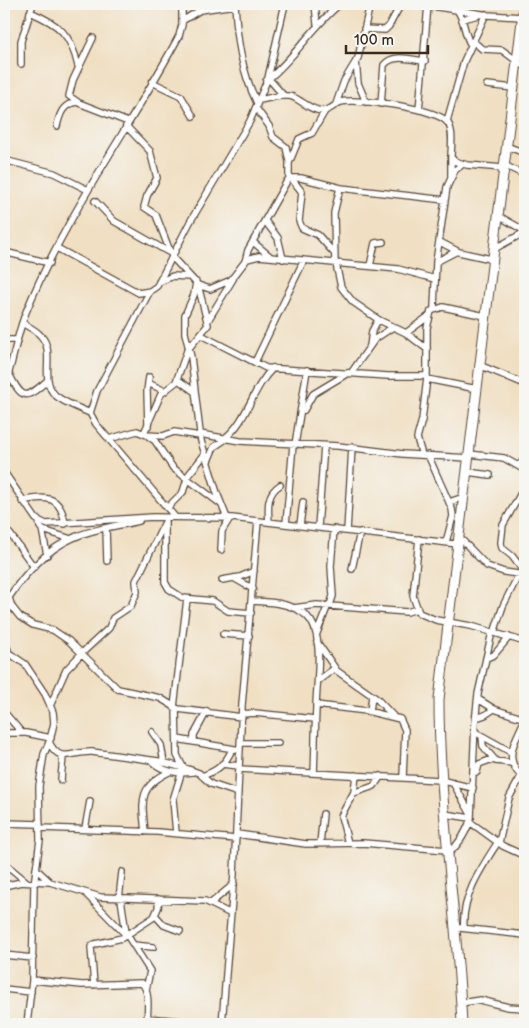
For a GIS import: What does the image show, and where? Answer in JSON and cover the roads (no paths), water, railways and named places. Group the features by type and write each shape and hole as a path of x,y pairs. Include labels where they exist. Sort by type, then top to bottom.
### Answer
{"street":[{"path":"22,64 21,41 33,4"},
{"path":"4,388 22,323 57,248 88,190 179,36 182,4"},
{"path":"182,20 200,10 235,4 236,30 241,61 272,137 286,147 290,162 290,179 253,242 245,262 207,322"},
{"path":"90,413 97,391 150,292 159,282 190,222 245,130 268,80 285,4"},
{"path":"315,4 317,24"},
{"path":"268,80 278,72 317,24 340,4"},
{"path":"336,105 344,82 360,53 370,4"},
{"path":"364,29 385,30 401,4"},
{"path":"419,4 484,14 523,14 520,63 514,88 492,254 439,699 440,780 447,852 460,928 462,1024"},
{"path":"419,110 425,61 428,5"},
{"path":"456,9 463,19 466,38 480,48 502,50 520,63"},
{"path":"30,12 61,29 74,47 78,66"},
{"path":"463,19 484,14"},
{"path":"448,121 464,61 484,14"},
{"path":"93,38 78,66 69,93 72,99 127,124 150,150 157,178 144,206 156,215 172,255 191,277 197,283 210,289 234,277"},
{"path":"381,104 384,69 387,62 393,58 425,61"},
{"path":"356,60 358,83 366,102"},
{"path":"268,80 284,96"},
{"path":"152,82 181,96 193,116"},
{"path":"487,85 514,88"},
{"path":"257,104 284,96 292,97 317,110 325,111"},
{"path":"56,126 62,109 71,103 77,102"},
{"path":"290,162 299,139 312,133 325,111 339,102 366,102 434,113 448,121 451,128 451,178"},
{"path":"506,146 525,153"},
{"path":"451,157 458,164 504,167 525,175"},
{"path":"4,160 54,173 88,190"},
{"path":"406,333 429,316 434,308 434,278 445,200 455,170 463,164"},
{"path":"290,179 308,180 340,188 445,200"},
{"path":"290,179 302,192 300,221 302,228 318,235 334,253"},
{"path":"340,188 334,213 334,253 341,286 354,302 378,320 406,333 427,350"},
{"path":"95,201 114,222 172,255"},
{"path":"440,242 457,251 492,254 525,231 497,215"},
{"path":"265,221 278,238 283,259"},
{"path":"253,242 272,257"},
{"path":"370,266 373,246 383,242"},
{"path":"57,248 133,290 140,293 150,292"},
{"path":"436,262 457,251"},
{"path":"4,252 50,263"},
{"path":"245,262 252,257 272,257 303,262 398,269 434,278"},
{"path":"254,362 303,262"},
{"path":"159,282 173,276 191,277"},
{"path":"145,434 165,391 177,380 189,346 206,329 207,322 197,283"},
{"path":"197,283 184,324 189,346 200,435 221,504 228,518"},
{"path":"434,308 449,308 485,316"},
{"path":"429,316 427,378 422,420 417,438 450,502 453,516 446,542"},
{"path":"370,347 372,332 378,320"},
{"path":"22,323 42,336 46,343 48,380 55,394 90,413 109,439 175,517"},
{"path":"301,414 313,394 350,373 375,339 393,327"},
{"path":"201,335 261,366 427,378 477,390"},
{"path":"4,340 16,340"},
{"path":"4,361 20,392 28,395 33,394 48,380"},
{"path":"479,365 525,384"},
{"path":"208,461 214,447 226,439 235,429 263,380 273,368"},
{"path":"286,524 294,445 301,414 307,370"},
{"path":"148,426 148,380 165,391"},
{"path":"177,380 195,392"},
{"path":"109,439 137,431 163,436 174,432 294,445 352,447 425,455 504,458 525,470"},
{"path":"145,434 155,441 172,468 221,504"},
{"path":"318,527 324,446"},
{"path":"347,531 352,447"},
{"path":"167,508 183,492 187,479 205,454"},
{"path":"518,465 525,458"},
{"path":"4,472 22,501 39,521 47,555"},
{"path":"467,472 490,475"},
{"path":"270,522 269,501 272,492 280,485"},
{"path":"522,573 510,554 501,546 503,525 525,486"},
{"path":"450,502 464,497"},
{"path":"22,501 39,498 56,501 62,508 66,524"},
{"path":"300,525 303,502"},
{"path":"39,521 46,524 66,524 156,517 165,520 175,517 228,518 446,542 459,540"},
{"path":"4,606 34,568 47,555 71,539 106,528 156,517"},
{"path":"221,550 222,531 228,518"},
{"path":"165,520 165,584 169,589 187,599 213,601 228,611 251,613"},
{"path":"50,706 66,670 109,628 113,618 131,606 137,592 136,581 165,520"},
{"path":"222,1024 234,884 242,715 258,521"},
{"path":"106,528 106,561"},
{"path":"42,529 71,539"},
{"path":"316,638 333,596 331,566 334,529"},
{"path":"352,569 360,532"},
{"path":"10,534 34,568"},
{"path":"419,539 413,596 417,609 426,617 449,621 525,642"},
{"path":"459,540 487,566 504,572 522,573"},
{"path":"4,823 236,836 306,844 348,843 447,852 459,844 471,818 476,718 486,658 503,606 522,573 525,547"},
{"path":"510,554 524,555"},
{"path":"222,580 254,571"},
{"path":"234,578 253,589"},
{"path":"9,598 12,607 20,617 33,625 53,630 82,653 118,689 160,698 175,708 242,715 254,713 315,719"},
{"path":"176,833 172,800 182,771 177,755 175,708 187,599"},
{"path":"252,601 273,602 293,608 311,620 316,638 319,680 315,719 314,773"},
{"path":"293,608 329,605 406,612 417,609"},
{"path":"223,634 249,636"},
{"path":"486,658 494,654 509,637"},
{"path":"316,638 335,668 403,723 405,730 403,777"},
{"path":"4,640 9,653 25,664 50,706 54,723 44,754 39,786 40,826 35,882 32,980 27,1024"},
{"path":"319,680 335,668"},
{"path":"370,712 372,696"},
{"path":"478,699 494,709 525,719 511,752 511,763 521,776"},
{"path":"316,705 394,716"},
{"path":"476,718 494,709"},
{"path":"194,742 194,734 207,711"},
{"path":"4,712 22,733"},
{"path":"152,732 161,745 164,763"},
{"path":"475,732 497,746 511,752"},
{"path":"4,733 22,733 50,740"},
{"path":"482,736 483,746 494,759"},
{"path":"177,739 240,750"},
{"path":"50,740 56,754 62,756 92,752 164,763 182,771"},
{"path":"240,743 278,743"},
{"path":"494,759 497,746"},
{"path":"202,776 215,770 222,764 228,758 232,749"},
{"path":"60,780 62,756"},
{"path":"474,775 480,763 494,759 511,763"},
{"path":"151,761 168,772"},
{"path":"222,764 239,768 440,780 473,788"},
{"path":"460,928 464,909 470,894 499,842 509,798 525,769"},
{"path":"145,832 144,792 149,784 168,772 195,771 210,784 238,793"},
{"path":"348,843 341,816 354,793 356,775"},
{"path":"354,793 374,786 381,776"},
{"path":"453,783 471,818 499,842 525,856"},
{"path":"86,829 90,801"},
{"path":"320,844 323,814"},
{"path":"444,814 471,818"},
{"path":"4,863 27,883"},
{"path":"36,869 50,882"},
{"path":"122,872 120,898 127,935"},
{"path":"4,886 50,882 87,895 120,898 192,899 211,903 231,914"},
{"path":"211,903 234,884"},
{"path":"87,895 127,935 150,971 146,990 147,1021 218,1024"},
{"path":"94,985 91,947 95,944 112,941 127,935 155,915 158,899"},
{"path":"155,915 164,925 180,930"},
{"path":"460,928 525,935"},
{"path":"133,945 153,947"},
{"path":"4,955 33,958"},
{"path":"32,980 94,985 139,982 146,990"},
{"path":"4,989 31,992"},
{"path":"461,1003 480,1000 525,1008"}]}
